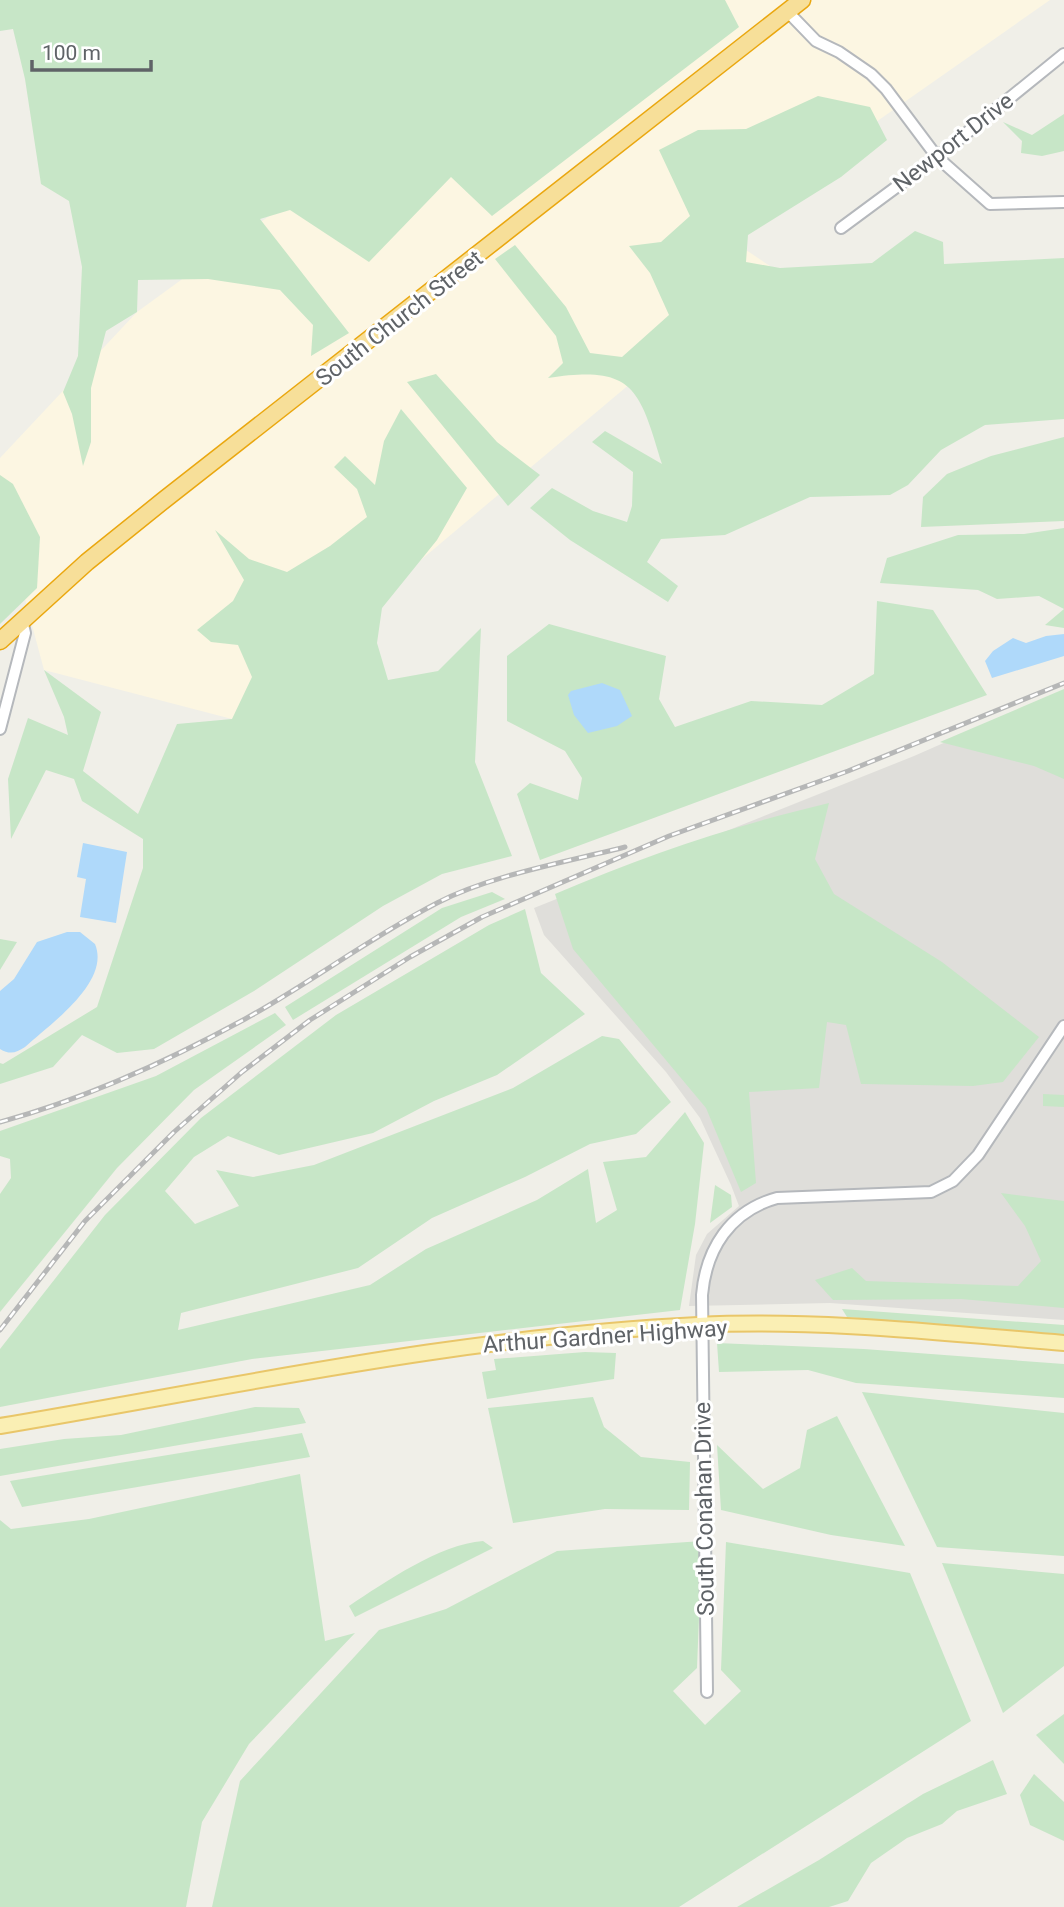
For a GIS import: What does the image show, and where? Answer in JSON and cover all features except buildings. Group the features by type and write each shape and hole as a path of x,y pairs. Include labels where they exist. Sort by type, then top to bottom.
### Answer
{"highway":[{"name":"South Church Street","path":"0,641 155,507 802,0"}],"main road":[{"name":"Arthur Gardner Highway","path":"0,1426 491,1343 702,1325 943,1333 1064,1343"},
{"name":"Arthur Gardner Highway","path":"0,1433 192,1394"}],"street":[{"path":"787,12 816,41 839,52 879,81 937,157 990,204 1064,202"},
{"name":"Newport Drive","path":"841,228 937,157 1064,54"},
{"path":"0,729 25,634 22,620"},
{"name":"South Conahan Drive","path":"706,1692 702,1325 703,1276 709,1254 721,1234 742,1215 777,1198 931,1192 954,1181 978,1155 1064,1026"}],"shaded area":[{"path":"566,0 1050,0 719,232 770,266 232,719 44,670 0,505 0,458 137,312"},
{"path":"1064,690 1064,1320 830,1303 689,1306 696,1255 707,1234 739,1206 731,1185 700,1118 666,1072 544,935 534,908 914,756"}],"green space":[{"path":"0,0 725,0 739,27 492,216 451,177 369,262 290,210 260,219 349,333 311,356 313,325 280,290 208,279 138,280 137,312 106,331 91,388 91,442 83,466 72,414 63,392 78,356 82,267 69,201 41,184 25,79 13,29 0,31"},
{"path":"818,96 870,107 887,140 841,177 748,235 746,262 780,268 872,263 915,231 943,242 944,264 1064,258 1064,419 985,425 941,450 908,485 890,495 810,497 725,535 661,539 647,562 678,586 668,602 570,540 530,508 552,488 593,511 627,522 632,506 633,472 592,442 605,431 662,464 647,417 629,388 616,379 599,375 548,378 563,363 556,336 495,259 515,245 566,307 590,353 622,357 669,315 650,273 629,246 661,242 690,216 659,150 698,130 746,129"},
{"path":"1064,114 1064,151 1042,156 1021,153 1022,141 1003,122 1032,135"},
{"path":"436,374 497,442 540,475 508,506 407,382"},
{"path":"401,409 467,488 437,540 382,608 377,643 388,680 438,671 481,628 475,762 512,856 442,874 383,906 254,991 154,1049 117,1053 82,1035 53,1067 0,1084 0,1063 3,1064 97,1007 143,868 143,839 82,801 74,779 46,770 11,839 8,779 28,718 68,735 64,717 44,670 101,712 83,771 138,814 177,724 232,719 252,677 238,645 211,642 197,630 233,601 244,580 215,530 249,559 287,572 330,546 367,517 357,489 334,467 345,456 375,485 384,441"},
{"path":"1064,437 1064,521 921,527 923,497 947,474 991,456"},
{"path":"0,475 13,484 40,537 37,588 0,624"},
{"path":"1064,528 1064,609 1039,596 997,599 978,590 880,583 887,558 958,535 1024,534"},
{"path":"877,601 933,610 987,695 540,860 517,794 530,783 578,800 582,778 565,751 507,721 507,656 549,624 666,656 659,699 675,727 751,701 822,705 874,674"},
{"path":"1064,609 1064,628 1045,625"},
{"path":"1064,689 1064,779 1034,766 940,742"},
{"path":"829,803 815,859 834,894 942,962 1039,1037 1003,1082 973,1086 861,1084 846,1025 827,1022 819,1088 749,1092 756,1183 741,1192 706,1108 573,949 555,894 690,842"},
{"path":"492,892 505,899 461,917 293,1020 285,1007 442,908"},
{"path":"525,909 541,973 585,1014 497,1075 434,1101 373,1133 279,1155 228,1136 194,1157 165,1191 195,1224 239,1206 216,1170 253,1177 314,1165 513,1088 602,1036 619,1039 671,1102 636,1134 590,1144 525,1177 432,1218 358,1268 181,1313 178,1330 370,1285 426,1249 537,1200 588,1169 596,1223 617,1210 603,1162 646,1157 685,1112 704,1143 695,1224 680,1310 252,1359 0,1407 0,1349 105,1215 201,1118 336,1015 489,925"},
{"path":"0,939 17,942 0,970"},
{"path":"275,1013 286,1025 194,1090 117,1168 0,1312 0,1194 11,1178 10,1159 0,1156 0,1131 156,1076"},
{"path":"1043,1094 1064,1095 1064,1107 1043,1106"},
{"path":"715,1185 731,1195 732,1207 710,1223"},
{"path":"1001,1193 1064,1201 1064,1308 961,1299 833,1300 815,1280 852,1268 866,1281 1018,1286 1041,1261 1025,1226"},
{"path":"842,1309 1064,1325 1064,1335 847,1317"},
{"path":"717,1343 864,1349 1064,1364 1064,1398 856,1383 808,1370 719,1372"},
{"path":"585,1352 616,1353 614,1379 487,1399 482,1372 496,1370 494,1359"},
{"path":"862,1392 1064,1413 1064,1556 937,1547"},
{"path":"593,1397 604,1427 641,1457 690,1462 689,1510 605,1509 513,1523 488,1408"},
{"path":"255,1407 299,1408 306,1423 0,1476 0,1449 64,1439 121,1435"},
{"path":"837,1416 905,1546 831,1535 721,1510 717,1445 763,1489 800,1468 807,1430"},
{"path":"302,1433 310,1457 22,1507 10,1481"},
{"path":"300,1474 325,1641 355,1633 249,1744 202,1822 186,1907 0,1907 0,1520 11,1529 89,1519"},
{"path":"483,1541 493,1548 355,1617 349,1606 431,1557 449,1549"},
{"path":"702,1541 697,1668 673,1691 705,1725 741,1691 721,1670 726,1542 910,1573 971,1721 679,1907 212,1907 240,1781 379,1630 446,1609 557,1551"},
{"path":"942,1563 1064,1574 1064,1666 1003,1713"},
{"path":"1064,1714 1064,1764 1036,1735"},
{"path":"993,1760 1007,1794 957,1811 942,1824 907,1838 871,1863 848,1901 829,1907 737,1907 819,1860 923,1794"},
{"path":"1034,1774 1064,1802 1064,1841 1030,1825 1020,1795"}],"water":[{"path":"1064,634 1064,656 992,678 985,661 993,651 1013,638 1026,643 1046,636"},
{"path":"602,683 620,690 632,716 617,726 588,733 574,715 568,695 571,691"},
{"path":"83,843 127,852 116,923 80,917 86,879 77,877"},
{"path":"67,932 80,932 95,944 98,958 86,987 62,1015 25,1047 13,1052 0,1049 0,991 14,979 37,942"}],"railway":[{"path":"0,1330 85,1221 174,1132 242,1072 310,1020 410,957 482,917 669,836 848,771 1064,683"},
{"path":"0,1122 95,1090 186,1050 245,1019 388,930 458,893 529,870 625,847"}]}
